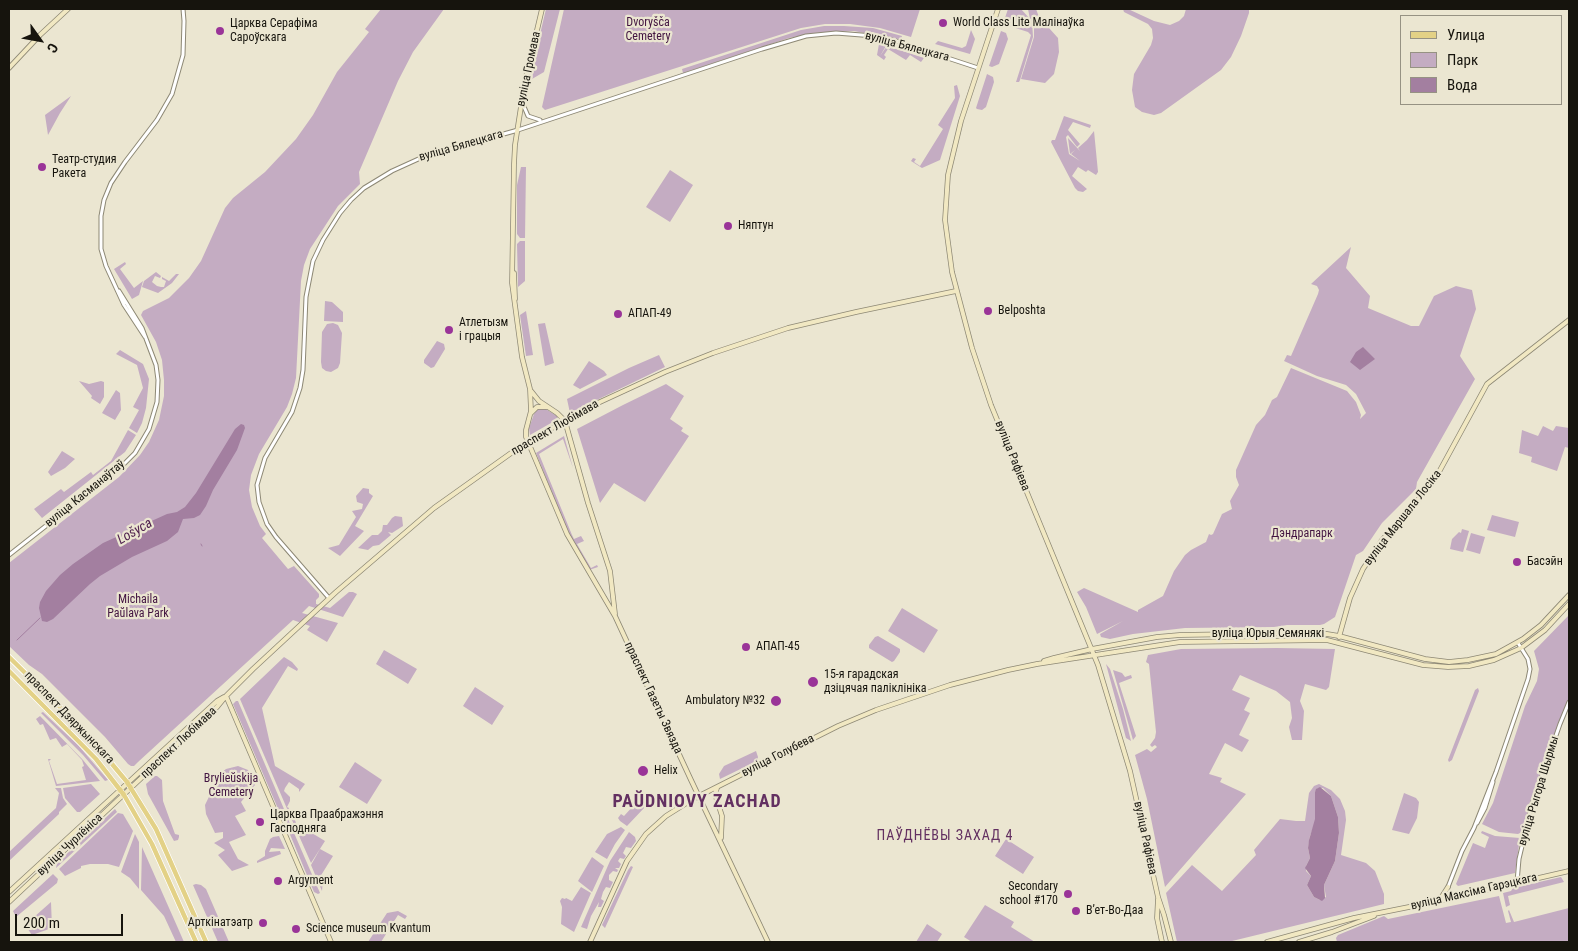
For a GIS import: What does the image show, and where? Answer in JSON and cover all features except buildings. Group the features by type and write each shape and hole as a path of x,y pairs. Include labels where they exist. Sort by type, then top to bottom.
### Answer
{"main road":[{"path":"9,68 68,9"},
{"name":"вуліца Громава","path":"518,130 528,66 542,9"},
{"name":"вуліца Рафіева","path":"998,9 954,147 946,190 946,235 956,291 991,405 1095,656 1130,771 1158,897 1171,942"},
{"name":"праспект Газеты Звязда","path":"518,130 514,164 512,283 522,357 530,389 531,414 526,430 528,441 567,534 615,616 768,942"},
{"name":"праспект Любімава","path":"131,788 330,598 434,508 528,441 668,370 775,332 856,312 956,291"},
{"name":"вуліца Маршала Лосіка","path":"1338,642 1350,598 1363,569 1382,540 1433,484 1487,384 1569,320"},
{"path":"530,389 538,400 559,414 565,421"},
{"path":"531,414 537,407 549,408"},
{"name":"праспект Газеты Звязда","path":"565,421 610,572 615,616"},
{"path":"600,590 607,595 613,590"},
{"name":"вуліца Юрыя Семянякі","path":"1092,649 1174,635 1318,633 1339,636 1415,658 1448,662 1468,660 1486,657 1518,643 1541,625 1569,595"},
{"name":"вуліца Юрыя Семянякі","path":"1095,656 1180,642 1316,640 1338,642 1418,664 1448,667 1469,666 1489,662 1521,648 1539,634 1569,604"},
{"name":"вуліца Голубева","path":"1037,664 1092,649"},
{"name":"вуліца Голубева","path":"590,942 627,861 642,839 666,816 698,796 858,716 950,685 1037,664 1095,656"},
{"name":"праспект Дзяржынскага","path":"9,657 87,734 127,782 159,835 206,942"},
{"name":"праспект Дзяржынскага","path":"9,671 90,753 124,795 152,844 196,942"},
{"path":"226,696 331,942"},
{"name":"праспект Любімава","path":"127,782 217,701 226,696"},
{"name":"вуліца Чурлёніса","path":"9,892 127,782"},
{"path":"720,840 722,816 714,794 721,785"},
{"name":"вуліца Чурлёніса","path":"9,902 131,788"},
{"name":"вуліца Максіма Гарэцкага","path":"1267,942 1284,940 1354,918 1439,901 1569,871"},
{"path":"1448,887 1450,893 1457,896"},
{"path":"1439,901 1448,887"},
{"name":"вуліца Рафіева","path":"1158,897 1157,918 1162,942"},
{"name":"вуліца Максіма Гарэцкага","path":"1299,942 1332,932 1380,913"}],"street":[{"name":"вуліца Касманаўтаў","path":"9,555 122,466 144,439 154,416 158,389 156,365 146,337 107,268 101,249 100,226 104,200 111,183 157,120 172,94 183,55 183,9"},
{"name":"вуліца Бялецкага","path":"330,598 271,531 263,516 257,491 262,465 292,412 300,388 303,370 307,289 317,250 330,228 351,200 364,188 425,156 518,130 790,40 824,34 852,33 880,37 978,68"},
{"path":"522,102 528,116 543,121"},
{"path":"1448,887 1463,848 1485,808 1528,679 1529,664 1518,643"},
{"name":"вуліца Рыгора Шырмы","path":"1517,882 1520,851 1532,804 1569,702"}],"green space":[{"name":"Michaila Paŭlava Park","path":"381,9 444,9 413,52 398,81 359,172 360,184 338,206 310,249 301,281 296,378 292,394 287,407 259,454 251,475 249,490 252,507 260,526 266,534 262,538 288,569 294,566 319,594 316,604 330,608 349,592 357,594 343,617 309,606 302,613 338,623 327,642 307,630 310,626 293,620 134,766 131,766 42,674 29,665 9,646 9,563 119,477 140,455 149,442 159,420 164,396 164,380 162,360 156,342 141,315 143,311 169,298 189,278 201,261 225,208 233,198 265,172 296,139 313,115 337,72 369,32 365,29"},
{"path":"546,9 560,9 544,72 532,79 537,47"},
{"name":"Dvoryšča Cemetery","path":"564,9 920,9 911,37 880,28 850,24 825,24 801,28 545,110 542,107"},
{"path":"1008,9 1021,9 1030,19 1028,9 1036,9 1039,17 1058,38 1059,52 1054,74 1045,83 1021,79 1034,37 1034,25 1032,22 1033,37 1020,80 1016,82 1031,35 1028,32 1003,24"},
{"path":"1123,9 1128,9 1154,21 1170,25 1179,21 1184,16 1186,9 1249,9 1249,13 1231,57 1221,70 1161,113 1154,115 1142,112 1135,107 1132,90 1134,74 1151,45 1153,38 1152,29 1148,24 1124,12"},
{"path":"824,26 873,28 902,36 901,39 896,39 854,31 813,33 789,38 683,73 682,69 801,30"},
{"path":"971,30 975,39 970,54 935,44 938,41 962,48 966,46"},
{"path":"1001,31 1006,33 1008,39 999,64 992,67 989,66"},
{"path":"879,44 886,46 880,56 887,46 924,58 921,62 910,55 906,60 888,49 884,55 886,57 884,60 877,55"},
{"path":"987,74 993,77 994,82 986,107 982,110 977,109 976,108"},
{"path":"957,85 960,96 940,160 922,168 911,161 913,158 916,159 914,162 920,166 943,129 938,125 955,98 954,86"},
{"path":"71,96 60,113 48,135 45,115"},
{"path":"1064,116 1091,125 1090,128 1073,122 1068,130 1080,144 1077,147 1068,135 1066,137 1069,154 1080,161 1071,154 1075,150 1070,154 1068,138 1080,151 1078,148 1094,131 1098,172 1096,175 1078,167 1072,176 1087,189 1083,192 1075,188 1051,142 1055,140"},
{"path":"521,167 526,167 525,238 520,238 517,234 517,185"},
{"path":"670,170 693,185 670,222 646,207"},
{"path":"520,241 525,241 525,281 518,287 517,244"},
{"name":"Дэндрапарк","path":"1351,247 1346,268 1370,296 1368,308 1411,326 1419,326 1434,296 1456,286 1472,290 1476,309 1460,356 1475,379 1417,482 1416,489 1382,523 1363,551 1356,555 1335,617 1320,625 1185,628 1133,634 1110,639 1101,637 1100,634 1123,621 1097,634 1086,607 1077,592 1084,588 1138,612 1138,610 1163,596 1174,571 1185,555 1206,542 1209,534 1213,534 1222,514 1232,509 1230,501 1239,485 1236,470 1256,425 1265,415 1272,400 1277,397 1291,368 1347,391 1356,402 1361,415 1360,419 1366,413 1356,394 1346,385 1317,376 1284,361 1287,355 1291,356 1318,294 1317,286 1311,284"},
{"path":"125,262 126,264 120,269 134,288 143,281 139,295 132,299 114,269"},
{"path":"156,272 161,276 160,278 155,276 152,282 161,287 164,287 166,281 162,277 169,281 176,274 179,274 172,283 158,293 142,287 144,281"},
{"path":"325,301 332,302 343,312 343,322 324,321"},
{"path":"526,311 533,355 526,356 520,315"},
{"path":"333,323 338,325 342,333 340,363 338,368 331,372 322,368 322,332 327,324"},
{"path":"545,323 554,363 545,366 538,324"},
{"path":"437,341 444,344 445,349 434,367 431,368 424,363 424,360"},
{"path":"120,350 143,364 149,379 146,408 137,433 129,428 139,410 133,407 143,388 137,365 116,354"},
{"path":"659,355 665,367 570,413 567,399"},
{"path":"589,361 607,375 580,389 573,385"},
{"path":"79,381 89,384 104,382 104,397 100,404 91,398 92,396"},
{"path":"666,384 684,396 670,419 683,428 681,431 689,436 645,502 614,483 600,503 577,429"},
{"path":"116,390 120,393 121,410 115,420 102,413"},
{"path":"538,408 544,408 557,416 558,419 530,435 529,428"},
{"path":"1543,426 1553,431 1556,426 1569,428 1569,448 1565,447 1557,471 1531,462 1532,457 1519,453 1522,430 1538,436"},
{"path":"128,430 136,435 125,452 42,518 34,509 61,489 64,492 91,472 93,475 111,461"},
{"path":"564,436 573,468 563,439 539,454 574,539 581,536 584,541 577,544 591,568 597,565 598,567 589,570 564,523 536,453"},
{"path":"62,451 75,459 65,468 51,476 48,472"},
{"path":"363,488 369,489 369,493 373,496 355,526 364,531 340,556 328,548 339,545 356,517 352,511 362,509 363,504 357,502 356,496"},
{"path":"1492,515 1519,522 1515,537 1487,530"},
{"path":"395,516 402,517 403,526 392,533 388,532 391,535 379,545 373,546 368,550 358,548 372,535 378,535 382,531 383,525 387,525"},
{"path":"1462,529 1469,531 1463,552 1450,549 1452,539 1459,532 1461,533"},
{"path":"1471,533 1485,537 1480,554 1466,550"},
{"path":"902,608 938,630 924,653 888,631"},
{"path":"1569,615 1569,698 1553,737 1522,832 1518,834 1499,832 1482,824 1493,803 1525,706 1537,681 1539,669 1534,651"},
{"path":"878,636 900,649 894,661 892,662 869,648 875,637"},
{"path":"1181,649 1335,649 1329,687 1326,690 1305,684 1300,701 1304,711 1302,740 1292,740 1289,727 1292,718 1290,702 1276,691 1240,675 1232,690 1250,698 1244,710 1250,713 1239,735 1249,740 1242,752 1225,743 1209,774 1222,778 1220,782 1246,794 1165,887 1147,799 1135,755 1147,749 1151,752 1157,747 1150,745 1155,738 1156,732 1149,664 1146,662 1148,655"},
{"path":"384,650 417,669 408,684 376,664"},
{"path":"284,657 298,669 297,671 288,666 262,708 275,766 305,784 299,792 299,789 289,782 285,788 284,791 290,797 287,807 289,808 288,811 240,699"},
{"path":"1106,664 1110,669 1123,709 1131,741 1126,738"},
{"path":"1113,670 1122,673 1125,677 1131,675 1132,678 1119,683 1136,736 1133,740"},
{"path":"475,687 504,706 492,725 463,706"},
{"path":"1478,688 1479,691 1452,760 1449,762 1448,760 1475,690"},
{"path":"238,701 284,809 279,811 233,704"},
{"path":"43,712 78,745 108,780 105,781 83,755 41,713"},
{"path":"40,716 83,760 100,781 56,786 48,759 51,759 49,761 57,784 86,780 82,767 84,766 82,760 67,744 62,747 56,738 50,740 43,724 40,725 36,719"},
{"path":"756,751 757,761 720,779 719,774 724,766"},
{"path":"355,762 382,780 367,804 339,787"},
{"name":"Brylieŭskija Cemetery","path":"238,766 248,770 255,785 241,802 246,811 235,816 246,835 229,842 238,859 249,865 232,871 218,855 225,850 214,843 223,838 223,832 215,833 206,814 205,805 220,774 226,769"},
{"path":"155,776 162,780 163,801 175,834 179,835 178,840 174,841 148,794 146,784"},
{"path":"91,784 100,794 80,812 77,812 65,798 63,788"},
{"path":"1319,784 1331,790 1340,799 1345,811 1346,820 1341,855 1366,863 1375,871 1384,894 1384,904 1228,942 1177,942 1166,893 1192,865 1222,891 1256,855 1254,850 1280,819 1305,821 1309,793 1314,786","holes":["1318,788 1323,788 1331,796 1338,817 1339,833 1335,861 1324,885 1326,897 1320,900 1314,897 1307,885 1311,876 1306,871 1306,866 1310,858 1308,848 1315,823 1315,792"]},
{"path":"55,788 61,788 63,798 67,804 59,814 9,861 9,852 56,808 59,793"},
{"path":"1404,793 1416,798 1419,802 1417,818 1409,834 1392,830"},
{"path":"629,798 635,802 640,799 645,807 627,826 618,818 621,814 624,816 634,805"},
{"path":"115,809 117,812 56,868 57,863"},
{"path":"298,810 301,811 295,820 297,826 325,841 311,863 292,820"},
{"path":"118,813 123,814 133,831 119,867 108,864 90,864 81,866 81,868 65,876 59,869"},
{"path":"288,819 320,893 318,894 314,892 286,825"},
{"path":"621,827 625,830 607,859 595,852 607,834"},
{"path":"1482,831 1495,836 1520,838 1515,873 1458,886 1456,884 1473,843 1485,848 1489,837 1481,833"},
{"path":"629,832 635,837 636,841 631,848 626,847 623,853 626,856 624,859 620,858 618,861 621,864 619,868 615,868 618,870 617,872 613,871 609,875 609,880 613,882 610,888 606,887 603,892 601,899 604,901 601,907 598,907 599,902 591,916 587,929 581,927 610,861"},
{"path":"135,834 139,842 139,889 130,878 121,872"},
{"path":"279,836 285,849 271,848 269,852 280,851 281,854 257,863 257,861 265,856 270,839"},
{"path":"1006,839 1034,857 1023,874 995,856"},
{"path":"142,847 184,942 176,942 164,916 141,890"},
{"path":"320,849 333,856 320,877 323,879 322,891 311,865"},
{"path":"592,857 604,866 592,892 578,881"},
{"path":"631,866 633,867 605,928 602,925"},
{"path":"53,874 58,879 57,883 16,917 13,911"},
{"path":"1561,877 1564,882 1508,896 1510,905 1506,907 1503,893 1511,891 1513,888"},
{"path":"196,884 206,889 229,942 218,942 193,885"},
{"path":"581,887 591,893 574,932 561,924 562,907 560,901 562,898 566,898 572,901"},
{"path":"1499,896 1506,923 1511,922 1509,910 1514,922 1569,908 1569,942 1337,942 1336,938 1338,935 1384,916 1388,919"},
{"path":"51,902 52,928 32,935 25,925"},
{"path":"985,905 1014,922 1011,927 1035,942 972,942 964,937"},
{"path":"398,911 407,916 405,919 398,915 381,942 368,942 387,913"},
{"path":"927,924 942,934 937,942 916,942"}],"water":[{"path":"1363,347 1375,359 1360,370 1350,362 1356,352"},
{"path":"241,424 245,428 237,450 200,515 194,518 183,519 178,532 167,541 132,557 100,576 53,619 47,622 42,621 39,608 40,602 46,591 60,575 103,543 185,507 196,493 235,429"},
{"path":"1320,787 1331,796 1338,817 1339,833 1335,861 1324,885 1325,898 1322,901 1314,897 1307,885 1311,876 1305,868 1310,858 1308,848 1315,819 1315,792"}],"waterway":[{"name":"Lošyca","path":"17,640 40,618"}],"place":[{"name":"World Class Lite Малінаўка","path":"943,23"},
{"name":"Царква Серафіма Сароўскага","path":"220,31"},
{"name":"Театр-студия Ракета","path":"42,167"},
{"name":"Няптун","path":"728,226"},
{"name":"Belposhta","path":"988,311"},
{"name":"АПАП-49","path":"618,314"},
{"name":"Атлетызм і грацыя","path":"449,330"},
{"name":"Басэйн","path":"1517,562"},
{"name":"АПАП-45","path":"746,647"},
{"name":"15-я гарадская дзіцячая паліклініка","path":"813,682"},
{"name":"Ambulatory №32","path":"776,701"},
{"name":"Helix","path":"643,771"},
{"name":"Царква Праабражэння Гасподняга","path":"260,822"},
{"name":"Argyment","path":"278,881"},
{"name":"Secondary school #170","path":"1068,894"},
{"name":"Вʼет-Во-Даа","path":"1076,911"},
{"name":"Арткінатэатр","path":"263,923"},
{"name":"Science museum Kvantum","path":"296,929"}],"district":[{"name":"PAŬDNIOVY ZACHAD","path":"697,802"},
{"name":"ПАЎДНЁВЫ ЗАХАД 4","path":"945,836"}]}
